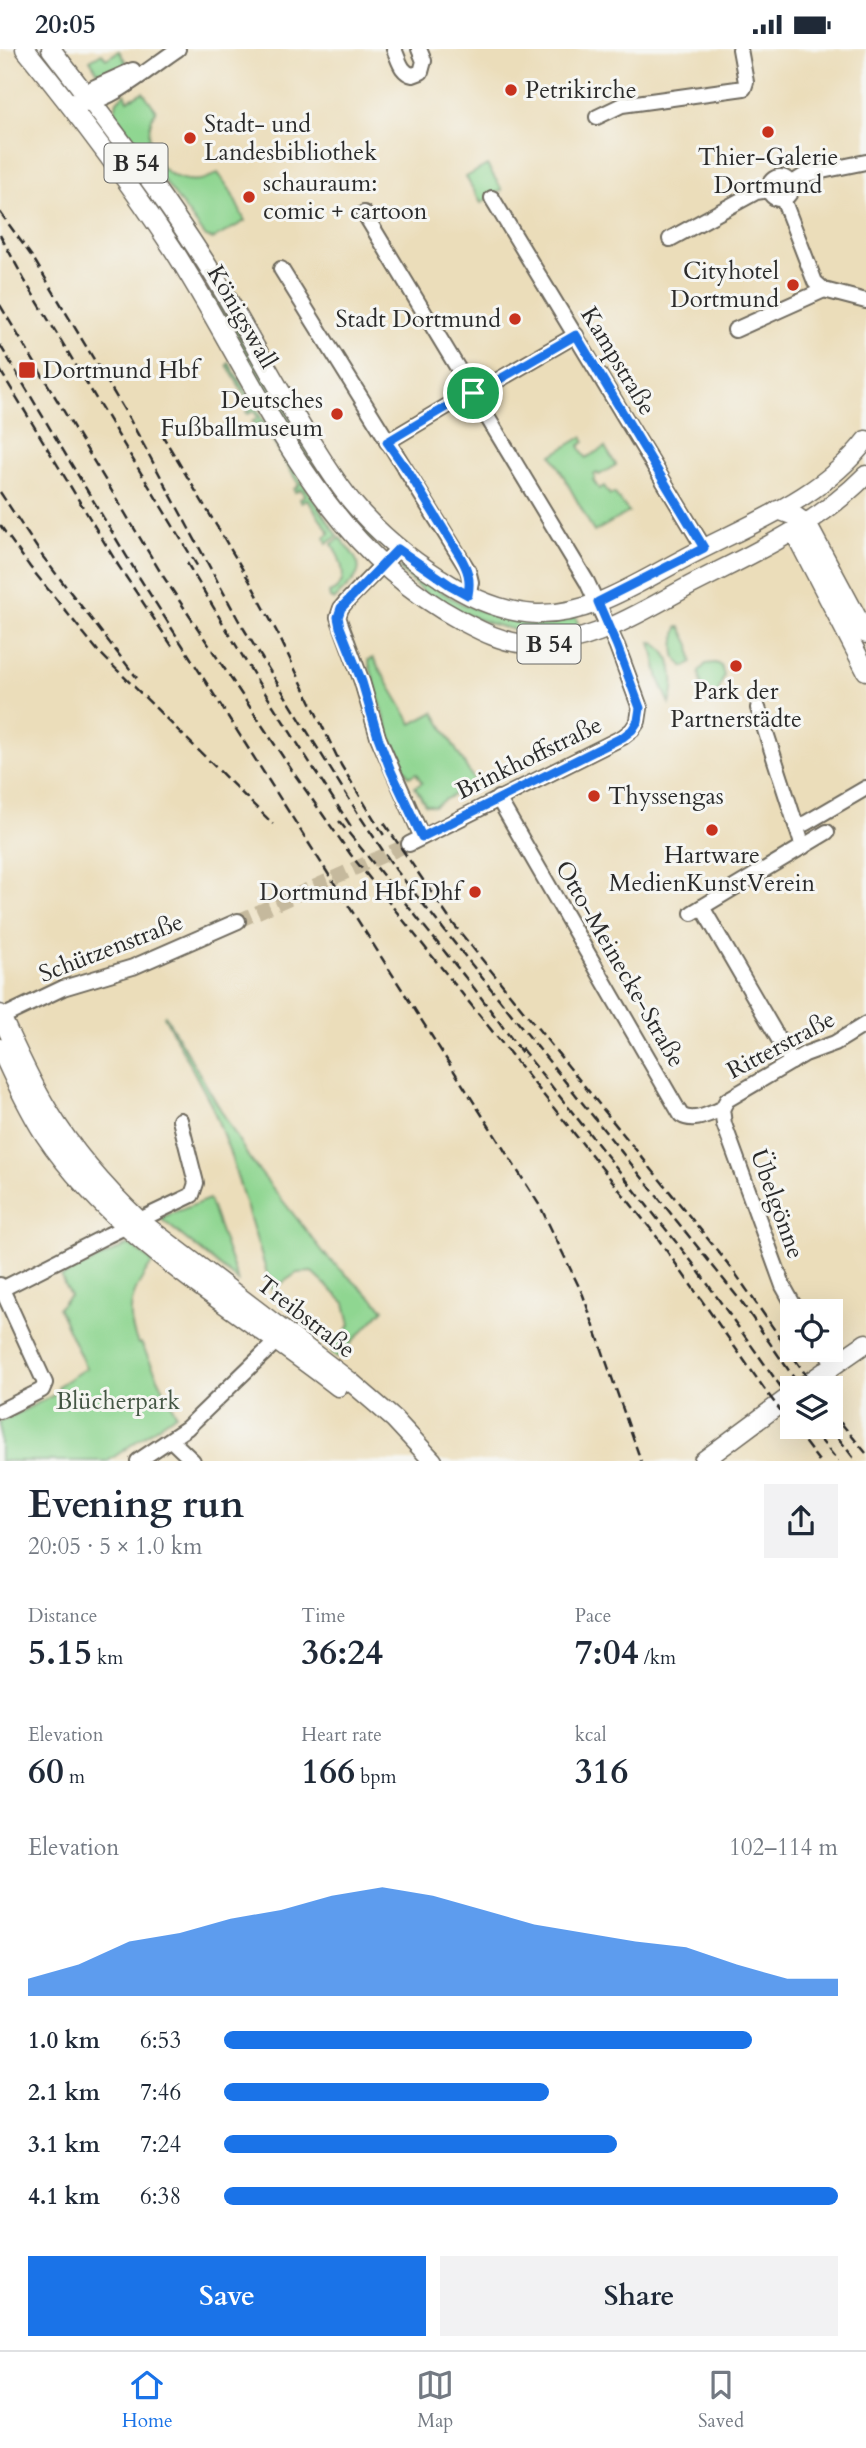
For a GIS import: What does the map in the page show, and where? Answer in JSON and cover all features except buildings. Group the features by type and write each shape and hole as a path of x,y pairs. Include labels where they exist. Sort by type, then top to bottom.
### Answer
{"main road":[{"name":"Königswall","path":"25,49 172,247 307,474 350,532 413,591 488,635 528,644 562,643 609,627 696,583 831,507 866,475"},
{"name":"Königswall","path":"51,49 201,254 335,479 367,518 398,549 468,595 508,609 537,614 565,612 598,602 704,548"},
{"name":"B 54","path":"704,548 813,490 834,475 866,440"},
{"path":"813,490 799,524 866,671"},
{"path":"778,510 799,524 866,634"},
{"path":"1,1016 31,1079 60,1129 133,1224"},
{"path":"0,1048 45,1135 74,1173 133,1224"},
{"name":"Treibstraße","path":"133,1224 394,1419 433,1461"},
{"name":"Treibstraße","path":"281,1337 371,1414 418,1461"},
{"path":"843,1352 866,1343"},
{"path":"812,1376 824,1362"},
{"path":"703,1461 780,1404"}],"street":[{"path":"69,106 88,98 136,69 158,62 178,49"},
{"path":"394,49 402,69 413,75 421,72 423,68 424,58 419,49"},
{"path":"597,117 622,105 744,88 746,82 740,49"},
{"path":"791,184 807,174 866,162"},
{"path":"776,177 786,178 791,184 790,194 783,199 775,198 769,190 770,183 776,177"},
{"path":"670,239 756,192 769,190"},
{"name":"Kampstraße","path":"492,198 704,548"},
{"path":"783,199 816,282 824,290 866,301"},
{"name":"Brinkhoffstraße","path":"364,213 598,602 640,708 638,721 623,737 415,841 338,617 346,602 383,565"},
{"path":"281,269 468,570 471,582 468,595"},
{"path":"735,330 824,290"},
{"path":"387,442 576,335"},
{"path":"383,565 398,549"},
{"path":"758,708 803,847"},
{"path":"795,823 806,823 866,788"},
{"name":"Otto-Meinecke-Straße","path":"498,798 681,1115 687,1119 722,1109"},
{"path":"792,1062 697,910 827,832"},
{"name":"Schützenstraße","path":"1,1016 63,988 134,967 238,921"},
{"name":"Ritterstraße","path":"722,1109 727,1100 792,1062 866,1024"},
{"name":"Übelgönne","path":"722,1109 724,1124 779,1276 791,1299"},
{"path":"0,1411 38,1393 44,1387 43,1377 1,1288 192,1195 196,1183 180,1120"},
{"path":"138,1461 171,1440 281,1337"},
{"path":"171,1440 193,1461"}],"green space":[{"path":"119,51 127,64 100,76 90,60 102,53 106,59"},
{"path":"143,92 156,110 150,126 150,141 154,155 162,167 173,176 187,180 202,179 218,173 230,190 245,221 213,239 206,237 114,114 117,101 125,93 128,100"},
{"path":"487,165 502,190 481,203 466,177"},
{"path":"214,288 375,537 367,544 330,500 206,293"},
{"path":"229,363 283,454 338,536 327,543 325,537 330,533 307,499 301,502 300,499 305,495 301,489 295,492 294,489 299,485 261,422 255,425 252,422 258,418 254,411 248,414 246,412 252,408 227,365"},
{"path":"582,437 585,442 579,446 586,458 605,447 616,465 599,475 597,473 593,480 599,489 604,486 610,495 614,493 629,512 594,532 552,455"},
{"path":"340,538 355,558 358,571 356,577 334,600 329,593 341,584 343,577 332,544"},
{"path":"397,567 413,573 455,600 477,609 504,616 576,617 579,628 548,633 517,630 488,623 433,599"},
{"path":"678,627 681,627 690,645 692,662 685,667 675,655"},
{"path":"651,642 665,653 672,669 670,704 659,679"},
{"path":"373,658 412,724 434,712 475,782 434,806 425,804 415,787 422,783 416,773 409,777 390,735 368,660"},
{"path":"706,664 721,665 724,676 716,697 709,700 702,690 699,671"},
{"path":"165,1015 249,1158 328,1258 384,1309 337,1358 331,1353 350,1325 345,1303 312,1272 297,1273 272,1290 229,1150 211,1104"},
{"path":"209,1199 238,1281 160,1218"},
{"name":"Blücherpark","path":"127,1245 153,1262 132,1301 131,1321 138,1344 141,1343 176,1414 108,1461 0,1461 0,1422 60,1392 58,1386 86,1368 58,1308 70,1296 61,1277"}],"tunnel":[{"path":"238,921 409,844"}],"railway":[{"path":"0,212 35,261 129,418 239,621 396,870 740,1300 793,1376"},
{"path":"0,235 199,569"},
{"path":"0,305 161,573 351,855 654,1233 819,1461"},
{"path":"0,345 139,577 540,1206 583,1295 641,1461"},
{"path":"0,370 118,565 174,649"},
{"path":"161,433 249,580 341,765 385,837"},
{"path":"0,492 43,557 137,678"},
{"path":"0,525 30,567 98,651 273,824"},
{"path":"187,563 258,682 352,828"},
{"path":"339,821 474,988 525,1057"},
{"path":"384,823 451,921 733,1270 807,1376"},
{"path":"521,1048 692,1262 780,1386"},
{"path":"843,1425 866,1453"},
{"path":"820,1439 838,1461"},
{"path":"839,1439 856,1461"}],"place":[{"name":"Petrikirche","path":"511,90"},
{"name":"Thier-Galerie Dortmund","path":"768,132"},
{"name":"Stadt- und Landesbibliothek","path":"190,138"},
{"name":"schauraum: comic + cartoon","path":"249,197"},
{"name":"Cityhotel Dortmund","path":"793,285"},
{"name":"Stadt Dortmund","path":"515,319"},
{"name":"Dortmund Hbf","path":"27,370"},
{"name":"Deutsches Fußballmuseum","path":"337,414"},
{"name":"Park der Partnerstädte","path":"736,666"},
{"name":"Thyssengas","path":"594,796"},
{"name":"Hartware MedienKunstVerein","path":"712,830"},
{"name":"Dortmund Hbf Dhf","path":"475,892"}],"route":[{"path":"576,335 704,548 598,602 640,708 638,721 632,730 623,737 422,837 378,737 362,682 338,617 346,602 398,549 468,595 471,582 468,570 387,442 473,393 576,335"}]}
